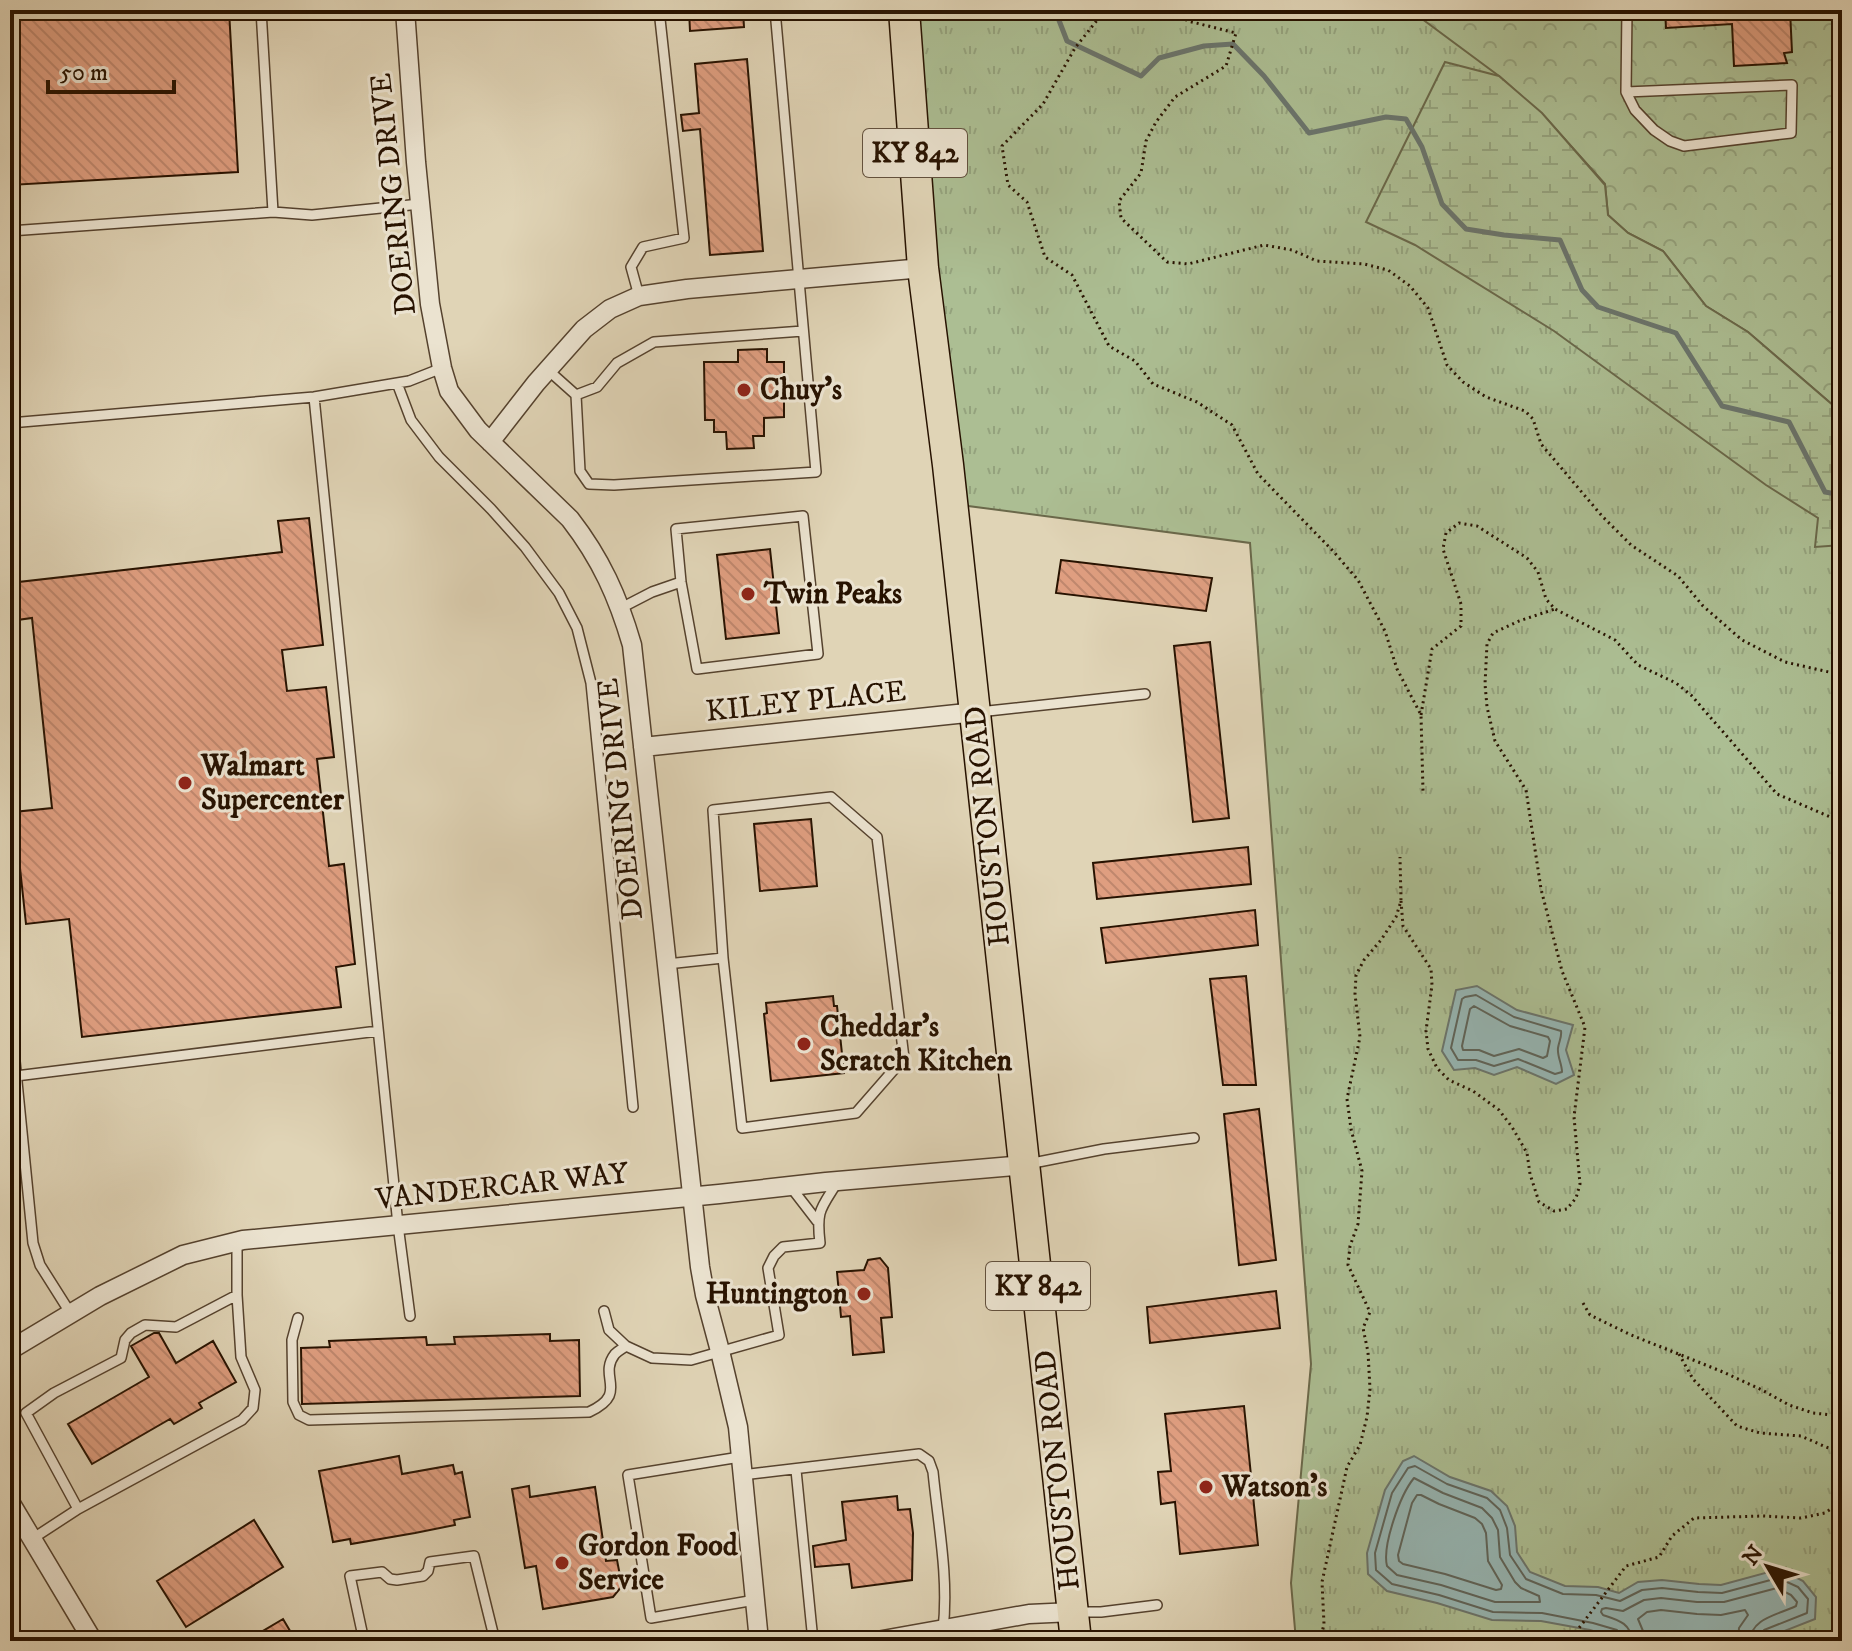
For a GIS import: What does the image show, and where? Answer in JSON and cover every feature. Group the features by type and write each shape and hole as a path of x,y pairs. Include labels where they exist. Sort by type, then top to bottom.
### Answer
{"main road":[{"name":"HOUSTON ROAD","path":"904,10 923,268 976,712 1074,1626"}],"street":[{"name":"DOERING DRIVE","path":"405,10 430,304 449,391 478,430 570,519 587,542 621,608 632,645 700,1267 734,1407 759,1641"},
{"path":"490,442 584,329 610,309 639,296 923,268"},
{"name":"KILEY PLACE","path":"643,747 976,712"},
{"name":"VANDERCAR WAY","path":"10,1350 100,1296 183,1255 237,1242 1025,1165"},
{"path":"10,1502 86,1639"},
{"path":"877,1641 1029,1614 1074,1626"}],"lane":[{"path":"261,10 273,212"},
{"path":"639,296 631,267 643,247 684,238 659,10"},
{"path":"548,370 576,395 580,471 589,484 816,472 775,10"},
{"path":"1626,92 1792,85 1791,133 1684,146 1654,130 1635,110 1626,92 1627,10"},
{"path":"10,231 273,212 312,215 420,204"},
{"path":"576,395 597,387 617,363 654,342 803,331"},
{"path":"10,423 314,397 409,381 442,368"},
{"path":"397,383 411,420 439,457 525,547 559,593 577,628 591,683 633,1107"},
{"path":"314,397 398,1225 410,1316"},
{"path":"803,516 818,654 697,669 681,582 676,529 803,516"},
{"path":"621,608 681,582"},
{"path":"976,712 1145,694"},
{"path":"831,797 877,837 904,1058 856,1113 742,1128 723,958 713,810 831,797"},
{"path":"667,964 723,958"},
{"path":"10,1011 33,1243 40,1265 71,1314"},
{"path":"16,1076 378,1031"},
{"path":"1025,1165 1104,1149 1194,1138"},
{"path":"604,1311 609,1330 626,1346 652,1358 691,1360 779,1335 768,1268 783,1247 820,1243 817,1221 822,1204 838,1181"},
{"path":"790,1186 817,1221"},
{"path":"32,1539 78,1509 242,1420 253,1408 255,1390 241,1357 237,1242"},
{"path":"78,1509 26,1413 54,1393 121,1358 125,1340 145,1325 176,1327 237,1295"},
{"path":"298,1318 292,1340 293,1402 299,1415 309,1420 589,1412 603,1405 611,1396 610,1367 614,1355 626,1346"},
{"path":"755,1600 651,1618 628,1475 741,1466 796,1470 919,1454 929,1461 933,1472 943,1573 943,1630"},
{"path":"796,1470 813,1641"},
{"path":"364,1641 350,1576 382,1572 390,1579 397,1580 423,1576 430,1562 474,1556 495,1641"},
{"path":"1074,1626 1101,1612 1157,1605"}],"path":[{"path":"1101,10 1043,104 1002,146 1008,185 1027,202 1045,257 1072,275 1109,346 1135,361 1153,384 1197,402 1232,425 1258,474 1358,580 1385,631 1397,669 1421,715"},
{"path":"1170,10 1188,21 1236,33 1226,66 1175,97 1156,122 1146,141 1141,173 1119,201 1121,218 1167,262 1188,264 1264,245 1292,250 1317,261 1364,264 1388,270 1410,286 1428,308 1447,365 1463,382 1486,397 1525,411 1533,419 1541,444 1631,545 1678,576 1703,606 1742,640 1785,662 1842,675"},
{"path":"1423,791 1421,715 1432,649 1461,626 1461,604 1443,549 1446,533 1459,523 1477,526 1527,558 1538,572 1546,599 1555,609 1615,640 1638,665 1676,683 1691,695 1777,794 1842,822"},
{"path":"1400,857 1403,926 1431,969 1426,1031 1428,1049 1437,1068 1449,1080 1473,1091 1499,1110 1527,1153 1539,1202 1554,1211 1567,1209 1576,1198 1580,1184 1574,1117 1585,1027 1562,971 1545,902 1526,790 1495,741 1485,684 1487,644 1493,633 1555,609"},
{"path":"1320,1641 1324,1624 1322,1582 1347,1467 1360,1445 1367,1417 1370,1389 1363,1328 1370,1312 1348,1265 1350,1246 1358,1224 1362,1171 1347,1099 1360,1037 1356,975 1396,917 1401,901"},
{"path":"1583,1303 1590,1315 1762,1390 1789,1405 1813,1413 1842,1416"},
{"path":"1679,1354 1693,1379 1737,1426 1760,1433 1801,1436 1842,1454"},
{"path":"1567,1641 1626,1566 1659,1557 1672,1536 1694,1518 1801,1518 1825,1513 1842,1501"}],"green space":[{"path":"904,10 1425,10 1842,358 1842,1641 1296,1641 1291,1583 1311,1364 1250,543 953,504"},
{"path":"1410,10 1842,10 1842,413 1748,332 1706,306 1663,251 1628,233 1608,215 1605,184 1545,117 1499,76"},
{"path":"1445,62 1499,76 1542,113 1605,185 1608,215 1628,233 1663,251 1706,306 1748,332 1842,413 1842,545 1815,547 1818,518 1766,485 1554,331 1415,245 1366,222"}],"water":[{"path":"1477,986 1517,1010 1573,1025 1566,1050 1574,1075 1556,1084 1517,1067 1494,1075 1475,1068 1454,1070 1442,1051 1456,990"},
{"path":"1414,1456 1450,1477 1491,1491 1507,1506 1515,1526 1517,1552 1530,1572 1565,1586 1598,1587 1619,1593 1638,1582 1662,1580 1721,1585 1780,1569 1803,1581 1816,1597 1815,1619 1759,1641 1625,1641 1590,1630 1541,1621 1492,1620 1387,1591 1368,1574 1367,1553 1385,1490 1403,1461"}],"building":[{"path":"14,10 229,10 238,172 10,185 10,135 20,135"},
{"path":"689,10 743,10 744,27 690,31"},
{"path":"1665,10 1790,10 1792,52 1784,53 1787,63 1734,66 1732,24 1666,28"},
{"path":"747,59 763,251 710,255 700,129 683,131 681,115 699,113 695,64"},
{"name":"Chuy's","path":"767,349 767,362 784,362 784,417 764,418 764,436 753,436 754,448 727,449 726,432 714,432 714,420 705,420 704,362 738,362 738,350"},
{"name":"Walmart Supercenter","path":"309,518 323,645 282,650 287,691 326,687 334,757 317,759 329,866 344,864 355,964 336,967 341,1007 82,1037 69,919 26,924 14,812 52,808 32,618 10,621 10,583 282,552 278,521"},
{"name":"Twin Peaks","path":"770,549 779,633 726,639 717,555"},
{"path":"1061,560 1212,578 1206,611 1056,593"},
{"path":"1210,642 1229,818 1193,822 1174,646"},
{"path":"811,819 817,886 760,891 754,824"},
{"path":"1248,847 1251,884 1097,899 1093,863"},
{"path":"1255,910 1258,945 1106,963 1101,928"},
{"path":"1246,976 1256,1085 1223,1085 1210,979"},
{"name":"Cheddar's Scratch Kitchen","path":"833,996 834,1006 837,1006 844,1073 771,1081 764,1014 767,1013 766,1003"},
{"path":"1259,1109 1276,1260 1239,1265 1224,1114"},
{"name":"Huntington","path":"880,1258 888,1268 892,1317 881,1318 884,1352 853,1355 850,1316 841,1317 837,1272 864,1270 868,1260"},
{"path":"1276,1291 1280,1328 1150,1343 1147,1307"},
{"path":"159,1333 176,1363 213,1341 236,1382 199,1403 202,1408 174,1424 170,1419 92,1464 68,1424 149,1377 131,1346"},
{"path":"550,1334 550,1341 579,1340 580,1396 302,1404 301,1348 330,1347 329,1341 426,1337 427,1345 455,1344 454,1337"},
{"name":"Watson’s","path":"1244,1406 1258,1545 1180,1554 1175,1502 1161,1504 1158,1472 1171,1471 1165,1414"},
{"path":"399,1456 402,1474 453,1465 455,1474 462,1472 470,1517 454,1520 455,1525 415,1533 351,1544 350,1539 333,1542 319,1471"},
{"path":"529,1486 530,1497 595,1487 606,1561 617,1560 622,1586 613,1597 543,1609 536,1566 525,1568 512,1489"},
{"path":"897,1496 898,1510 910,1509 912,1580 852,1588 849,1564 815,1567 813,1546 846,1540 842,1502"},
{"path":"254,1520 283,1567 186,1627 157,1581"},
{"path":"283,1619 296,1641 246,1641"}],"waterway":[{"path":"1055,10 1067,41 1141,76 1159,58 1204,46 1233,44 1264,76 1309,133 1386,117 1406,119 1422,147 1442,204 1466,229 1560,240 1582,290 1598,307 1676,333 1722,406 1789,422 1825,492 1842,495"}],"place":[{"name":"Chuy's","path":"744,390"},
{"name":"Twin Peaks","path":"748,594"},
{"name":"Walmart Supercenter","path":"185,783"},
{"name":"Cheddar's Scratch Kitchen","path":"804,1044"},
{"name":"Huntington","path":"864,1294"},
{"name":"Watson’s","path":"1206,1487"},
{"name":"Gordon Food Service","path":"562,1563"}]}
